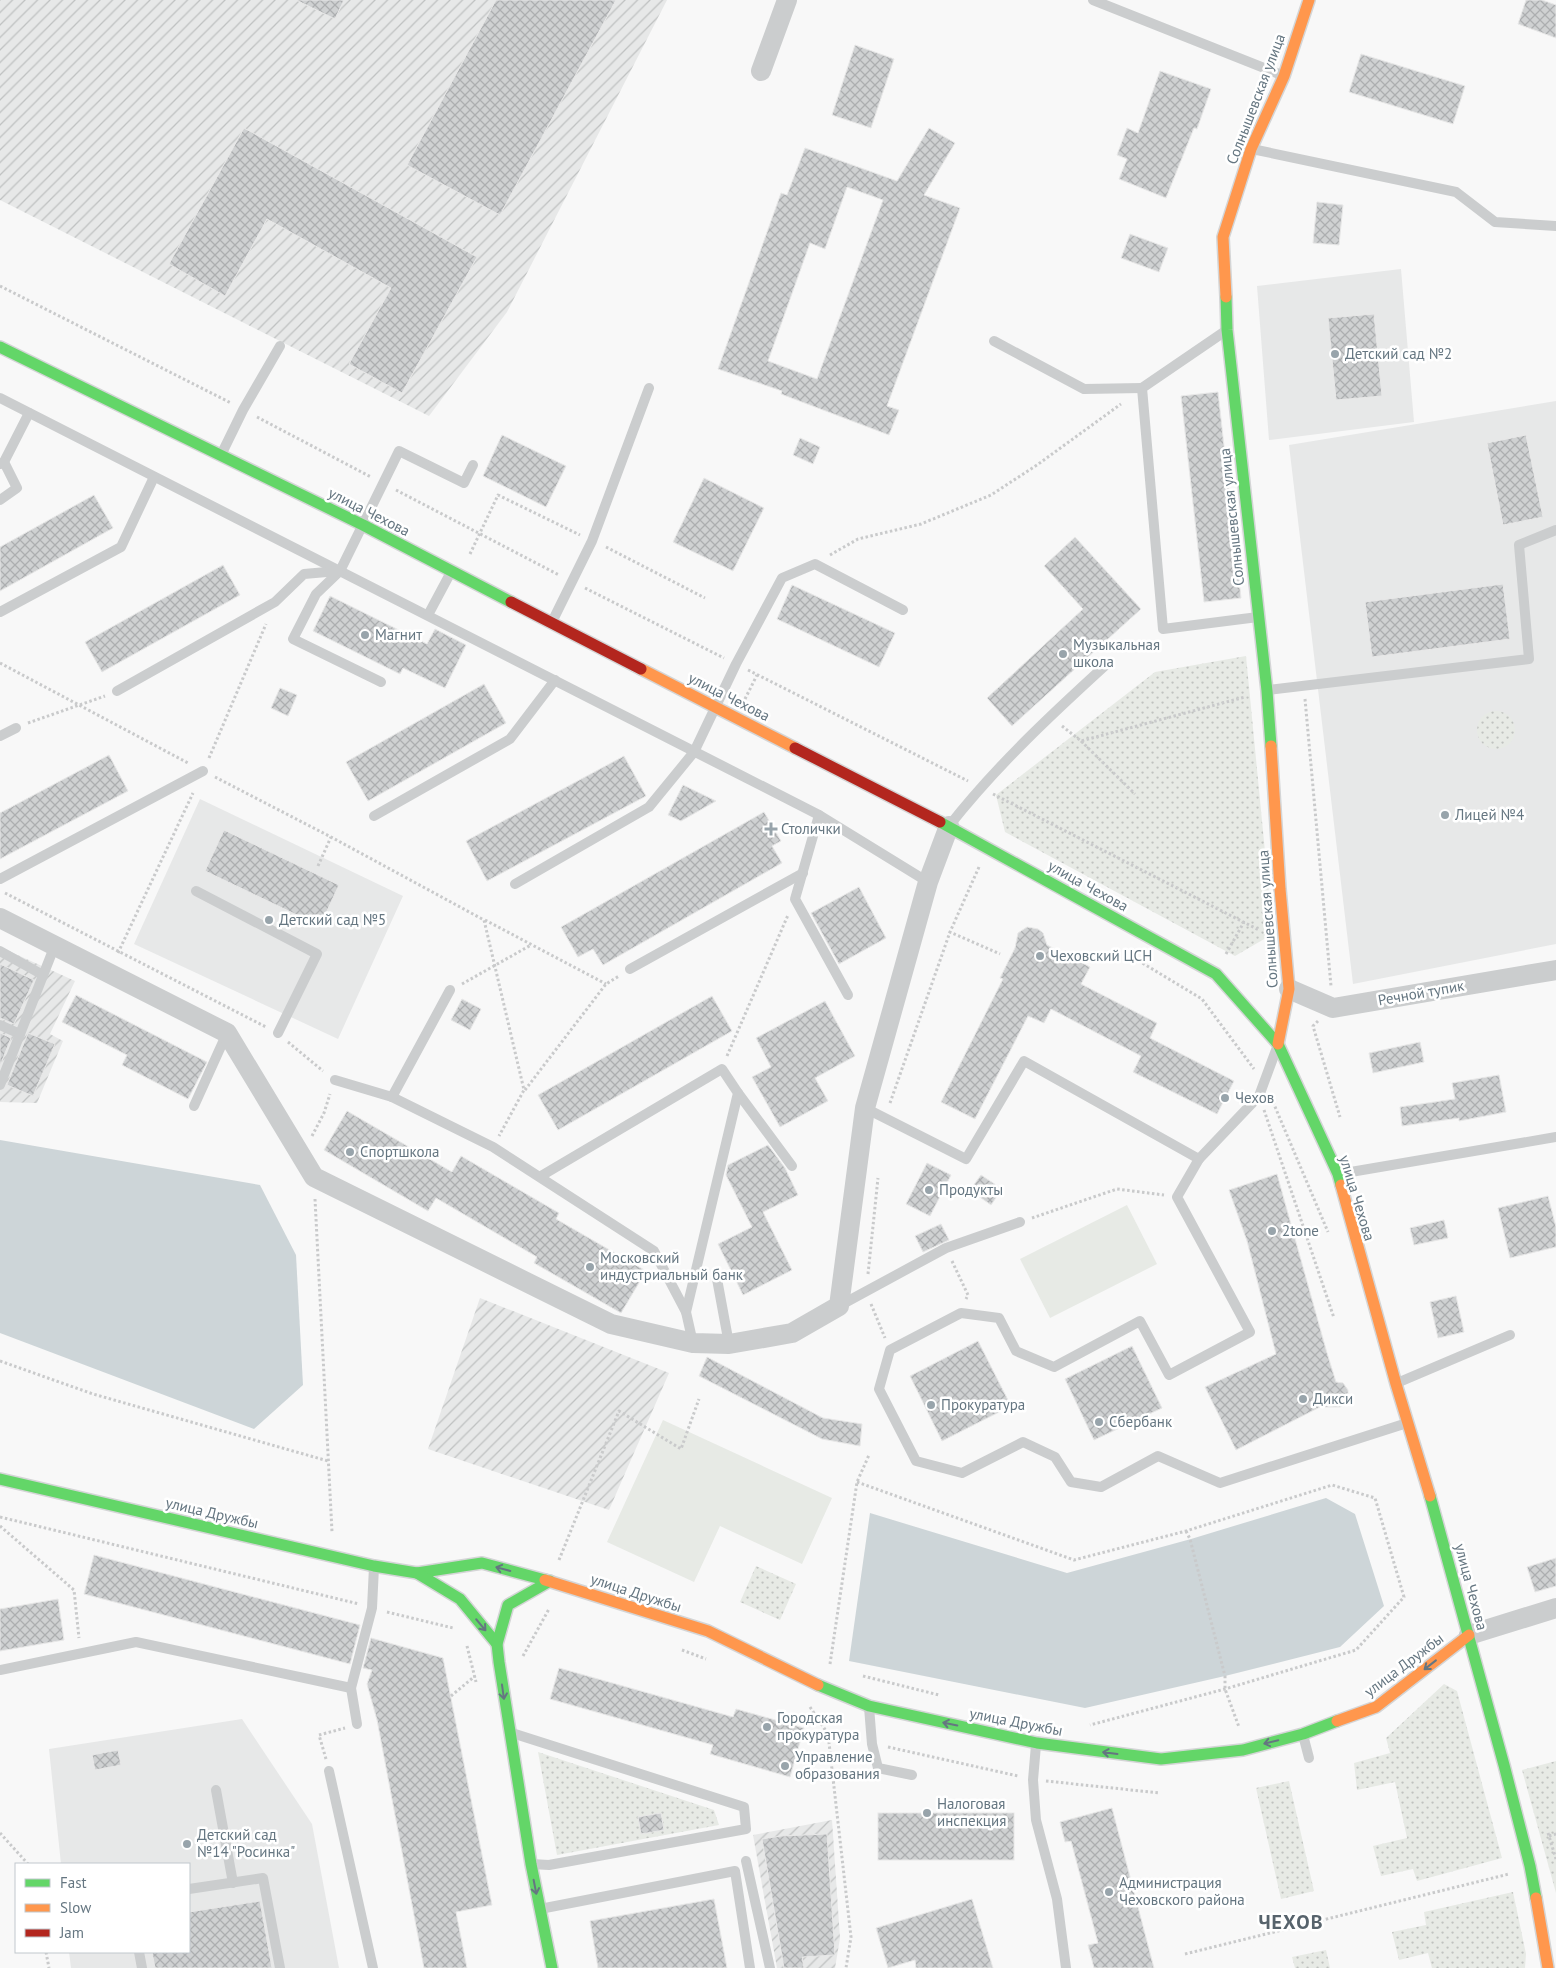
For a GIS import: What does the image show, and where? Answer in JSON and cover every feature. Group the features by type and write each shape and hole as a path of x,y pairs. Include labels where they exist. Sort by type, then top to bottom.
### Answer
{"street":[{"path":"761,71 787,0"},
{"name":"Солнышевская улица","path":"1278,1044 1290,989 1267,690 1227,330 1223,237 1251,149 1284,76 1309,0"},
{"name":"улица Чехова","path":"0,347 452,570 949,826 1216,974 1278,1044 1338,1174 1396,1384 1436,1514 1469,1635 1530,1866 1548,1968"},
{"path":"0,918 227,1034 314,1177 611,1324 692,1343 728,1344 792,1333 839,1306 865,1108 928,882 949,826"},
{"name":"Речной тупик","path":"1333,1008 1556,970"},
{"path":"1290,989 1333,1008"},
{"name":"улица Дружбы","path":"0,1479 374,1566 417,1573 482,1563 550,1581 708,1631 805,1680 869,1706 1037,1743 1161,1759 1243,1750 1303,1734 1376,1707 1469,1635"},
{"name":"улица Дружбы","path":"417,1573 460,1599 497,1644"},
{"path":"550,1581 508,1604 497,1644 509,1732 531,1864 552,1968"},
{"path":"1469,1635 1556,1608"}],"lane":[{"path":"1092,0 1284,76"},
{"path":"1251,149 1456,192 1495,222 1556,226"},
{"path":"994,341 1084,389 1142,388 1227,330"},
{"path":"221,455 243,410 280,346"},
{"path":"552,623 592,541 649,388"},
{"path":"1142,388 1163,629 1258,617"},
{"path":"0,398 819,815 928,882"},
{"path":"0,500 17,488 2,463 30,413"},
{"path":"381,682 293,639 316,594 340,571 399,452 464,483 473,465"},
{"path":"0,612 121,547 154,477"},
{"path":"1267,690 1529,659 1519,545 1556,530"},
{"path":"514,884 649,807 694,752 736,664 782,578 815,564 903,610"},
{"path":"428,615 452,570"},
{"path":"117,691 276,602 304,574 340,571"},
{"path":"949,826 980,787 1050,716 1109,662"},
{"path":"374,816 510,739 555,680"},
{"path":"0,736 16,728"},
{"path":"0,879 203,771"},
{"path":"819,815 795,899 848,995"},
{"path":"630,970 803,873"},
{"path":"196,891 317,954 278,1034"},
{"path":"0,1085 54,945"},
{"path":"0,951 43,975"},
{"path":"392,1097 450,990"},
{"path":"0,1025 20,1034"},
{"path":"194,1106 227,1034"},
{"path":"1278,1044 1259,1096 1199,1160 1177,1197 1250,1332 1169,1375 1140,1321 1054,1367 1016,1351 999,1318 961,1313 890,1350 879,1389 916,1461 962,1473 1022,1442 1055,1457 1071,1482 1100,1487 1158,1456 1220,1483 1408,1423"},
{"path":"865,1108 966,1159 1024,1061 1199,1160"},
{"path":"541,1176 722,1069 792,1166"},
{"path":"335,1080 392,1097 493,1147 541,1176 654,1251 686,1312 692,1343"},
{"path":"686,1312 738,1093"},
{"path":"1338,1174 1556,1137"},
{"path":"839,1306 946,1248 1020,1222"},
{"path":"717,1279 728,1344"},
{"path":"1396,1384 1510,1335"},
{"path":"357,1724 351,1688 372,1608 374,1566"},
{"path":"0,1670 136,1642 351,1688"},
{"path":"869,1706 872,1744 878,1768 912,1775"},
{"path":"509,1732 744,1807 746,1829 549,1865 531,1864"},
{"path":"1303,1734 1309,1758"},
{"path":"1037,1743 1033,1780 1036,1820 1057,1899 1066,1968"},
{"path":"329,1771 373,1968"},
{"path":"216,1790 233,1883"},
{"path":"746,1861 770,1968"},
{"path":"540,1909 735,1871 750,1968"},
{"path":"190,1889 263,1878 280,1968"},
{"path":"139,1953 142,1968"}],"path":[{"path":"0,286 480,534 1285,943"},
{"path":"815,564 858,539 921,524 991,495 1037,465 1142,388"},
{"path":"469,558 498,495 706,598"},
{"path":"0,663 332,837 606,984"},
{"path":"745,699 757,675"},
{"path":"1304,687 1333,1008 1314,1026"},
{"path":"1081,741 1267,690"},
{"path":"16,728 117,691"},
{"path":"1050,716 1081,741 1135,794"},
{"path":"318,866 332,837"},
{"path":"972,861 980,864 950,932 1000,954"},
{"path":"722,1069 795,899"},
{"path":"484,920 524,1090"},
{"path":"450,990 531,945"},
{"path":"1134,958 1202,999 1264,1082 1328,1233"},
{"path":"493,1147 524,1090 606,984 630,970"},
{"path":"310,1141 324,1114 335,1080"},
{"path":"1259,1096 1334,1318"},
{"path":"314,1177 332,1535"},
{"path":"1020,1222 1117,1189 1177,1197"},
{"path":"946,1248 968,1295 961,1313"},
{"path":"0,1362 93,1394 328,1461"},
{"path":"550,1581 619,1411 681,1449 699,1398"},
{"path":"846,1968 851,1938 828,1734 799,1692 805,1680 830,1668 857,1482 869,1454"},
{"path":"857,1482 1074,1560 1186,1531 1332,1485 1375,1498 1404,1597 1356,1650 1225,1689 1085,1727"},
{"path":"0,1517 454,1628"},
{"path":"0,1526 74,1590 81,1653"},
{"path":"1186,1531 1190,1539 1225,1676 1225,1689 1240,1729"},
{"path":"520,1660 552,1604"},
{"path":"465,1639 472,1665"},
{"path":"680,1649 708,1659"},
{"path":"858,1675 943,1696"},
{"path":"451,1696 475,1676"},
{"path":"329,1771 319,1735 357,1724"},
{"path":"828,1734 1033,1780 1160,1793"},
{"path":"0,1833 27,1863"},
{"path":"1549,1836 1556,1834"},
{"path":"1185,1954 1514,1873"},
{"path":"46,1953 50,1968"}],"shaded area":[{"path":"0,0 667,0 507,312 429,416 0,200"},
{"name":"Детский сад №2","path":"1401,269 1414,422 1269,440 1257,286"},
{"name":"Лицей №4","path":"1556,401 1556,944 1353,984 1289,445"},
{"path":"1246,656 1273,934 1235,956 1005,832 996,795 1155,672"},
{"path":"1496,711 1509,717 1515,730 1509,743 1496,749 1483,743 1477,730 1483,717"},
{"name":"Детский сад №5","path":"200,799 403,896 338,1039 134,944"},
{"path":"0,947 75,981 50,1034 63,1041 37,1103 0,1102"},
{"path":"0,1140 260,1185 296,1255 303,1385 254,1429 0,1333"},
{"path":"1127,1205 1157,1264 1050,1318 1020,1259"},
{"path":"480,1298 669,1373 609,1510 428,1449"},
{"path":"663,1420 832,1498 802,1564 720,1526 694,1582 607,1542"},
{"path":"1326,1498 1355,1514 1384,1606 1340,1647 1085,1708 849,1661 870,1513 1067,1573 1191,1539"},
{"path":"756,1566 796,1584 780,1620 740,1602"},
{"path":"1444,1684 1457,1691 1502,1858 1417,1881 1413,1869 1381,1876 1373,1846 1407,1838 1395,1782 1357,1790 1354,1763 1390,1753 1386,1738"},
{"name":"Детский сад №14 \"Росинка\"","path":"242,1719 312,1824 339,1968 71,1968 69,1953 190,1953 190,1863 61,1863 49,1749"},
{"path":"538,1752 714,1810 719,1825 557,1855"},
{"path":"1556,1761 1556,1893 1522,1770"},
{"path":"1289,1781 1314,1891 1281,1899 1256,1788"},
{"path":"832,1820 840,1938 835,1968 777,1968 753,1835"},
{"path":"1513,1892 1526,1954 1525,1968 1432,1968 1428,1953 1399,1960 1392,1932 1426,1925 1424,1912"},
{"path":"1326,1950 1330,1968 1295,1968 1292,1957"}],"building":[{"path":"296,0 344,0 335,19"},
{"path":"496,0 616,0 500,215 407,165"},
{"path":"1526,0 1542,0 1556,5 1556,38 1518,24"},
{"path":"855,45 894,59 871,128 832,115"},
{"path":"1361,54 1465,86 1453,124 1349,92"},
{"path":"1160,71 1211,89 1197,129 1194,128 1166,198 1119,179 1127,159 1117,155 1127,128 1138,133"},
{"path":"244,128 477,257 402,393 349,364 391,288 267,219 225,296 169,264"},
{"path":"929,128 955,143 924,195 960,208 887,406 899,410 889,435 781,394 782,391 718,369 781,193 787,195 805,148 897,181","holes":["847,187 883,200 817,379 768,361 810,243 825,249"]},
{"path":"1317,202 1343,205 1339,245 1313,243"},
{"path":"1130,234 1168,248 1159,272 1121,258"},
{"path":"1374,314 1382,396 1336,400 1328,318"},
{"path":"1218,392 1241,598 1204,602 1181,396"},
{"path":"502,435 566,466 546,507 483,476"},
{"path":"1526,435 1543,517 1503,525 1487,443"},
{"path":"800,438 820,447 813,464 793,455"},
{"path":"704,478 764,508 733,571 673,542"},
{"path":"94,495 113,528 0,591 0,547"},
{"name":"Музыкальная школа","path":"1075,537 1141,609 1012,726 987,698 1083,609 1044,566"},
{"path":"223,565 240,595 102,672 85,642"},
{"path":"1503,584 1510,639 1372,657 1365,602"},
{"path":"792,585 895,633 879,667 777,619"},
{"name":"Магнит","path":"330,596 427,644 435,629 466,645 445,688 403,668 400,674 313,631"},
{"path":"484,684 506,723 368,801 346,762"},
{"path":"280,688 297,695 288,716 271,708"},
{"path":"109,755 128,791 0,859 0,813"},
{"path":"624,756 646,796 487,881 466,841"},
{"path":"683,785 716,801 681,821 668,815"},
{"path":"764,812 781,841 772,846 782,863 603,965 593,949 578,957 561,927"},
{"path":"224,830 339,885 320,926 205,871"},
{"path":"859,887 886,938 839,964 811,913"},
{"path":"1027,927 1038,929 1043,933 1047,945 1090,967 1081,984 1157,1023 1150,1038 1234,1081 1217,1114 1133,1072 1141,1056 1051,1009 1044,1023 1028,1016 975,1119 941,1102 1003,979 1000,978 1015,948 1018,933"},
{"path":"0,964 34,980 14,1024 0,1018"},
{"path":"76,995 207,1062 188,1099 122,1065 127,1055 62,1022"},
{"path":"712,996 732,1031 558,1130 538,1095"},
{"path":"462,999 481,1009 470,1030 451,1020"},
{"path":"825,1001 855,1056 815,1078 828,1101 780,1127 752,1077 771,1067 756,1038"},
{"path":"0,1033 11,1038 0,1066"},
{"path":"28,1033 55,1044 33,1096 7,1085"},
{"path":"1420,1042 1424,1062 1373,1073 1369,1053"},
{"path":"1499,1075 1506,1112 1459,1121 1459,1118 1402,1126 1400,1107 1455,1099 1452,1083"},
{"path":"347,1111 452,1172 461,1156 559,1213 556,1219 646,1271 621,1313 534,1263 537,1257 436,1198 428,1211 324,1150"},
{"path":"768,1145 785,1168 798,1195 763,1212 792,1270 743,1295 718,1244 752,1227 726,1175 728,1165"},
{"name":"Продукты","path":"927,1163 951,1175 930,1216 906,1204"},
{"path":"1277,1174 1336,1382 1343,1383 1348,1390 1348,1398 1346,1404 1340,1407 1320,1407 1236,1450 1205,1387 1276,1354 1247,1241 1229,1190"},
{"path":"981,1175 1002,1189 991,1205 970,1190"},
{"path":"1548,1196 1556,1227 1556,1247 1510,1258 1498,1208"},
{"path":"1444,1220 1448,1238 1414,1245 1410,1228"},
{"path":"941,1224 949,1240 923,1252 915,1236"},
{"path":"1456,1296 1464,1332 1438,1338 1430,1302"},
{"path":"978,1341 1011,1406 942,1441 910,1376"},
{"path":"1132,1346 1162,1408 1094,1440 1065,1379"},
{"path":"707,1357 823,1418 862,1424 860,1446 822,1439 699,1376"},
{"path":"94,1555 360,1625 350,1664 84,1594"},
{"path":"1556,1558 1556,1586 1535,1592 1527,1567"},
{"path":"58,1599 64,1640 0,1651 0,1609"},
{"path":"371,1638 443,1658 492,1905 456,1912 467,1968 424,1968 377,1720 367,1684 372,1670 363,1668"},
{"path":"559,1668 733,1717 736,1709 804,1728 790,1777 710,1754 713,1745 550,1699"},
{"path":"118,1750 121,1765 95,1770 92,1755"},
{"name":"Администрация Чеховского района","path":"1112,1808 1154,1968 1094,1968 1088,1945 1098,1943 1071,1841 1065,1842 1060,1822"},
{"path":"661,1813 664,1830 641,1834 638,1817"},
{"path":"878,1813 1014,1813 1014,1860 878,1860"},
{"path":"827,1834 835,1955 802,1957 804,1968 784,1968 762,1839 781,1836"},
{"path":"714,1899 727,1968 598,1968 590,1921"},
{"path":"972,1899 993,1968 916,1968 915,1960 888,1968 876,1928"},
{"path":"260,1901 272,1968 155,1968 152,1953 190,1953 190,1912"}],"traffic: fast":[{"path":"1226,297 1227,330 1267,691 1271,746"},
{"path":"0,347 363,525 511,602"},
{"path":"940,822 1216,974 1278,1044 1338,1174 1341,1185"},
{"path":"0,1479 374,1566 417,1573 482,1563 545,1580"},
{"path":"1430,1496 1504,1765 1530,1866 1536,1898"},
{"path":"417,1573 460,1599 497,1644"},
{"path":"550,1581 508,1605 497,1644 531,1864 552,1968"},
{"path":"818,1685 869,1706 1037,1743 1161,1759 1243,1750 1303,1734 1337,1721"}],"traffic: slow":[{"path":"1226,297 1223,237 1251,149 1284,76 1309,0"},
{"path":"641,669 795,748"},
{"path":"1271,746 1280,889 1289,989 1278,1044"},
{"path":"1341,1185 1396,1384 1430,1496"},
{"path":"545,1580 708,1631 818,1685"},
{"path":"1337,1721 1376,1707 1469,1635"},
{"path":"1536,1898 1548,1968"}],"traffic: jam":[{"path":"511,602 641,669"},
{"path":"795,748 940,822"}],"place":[{"name":"Детский сад №2","path":"1335,354"},
{"name":"Магнит","path":"365,635"},
{"name":"Музыкальная школа","path":"1063,654"},
{"name":"Лицей №4","path":"1445,815"},
{"name":"Столички","path":"771,829"},
{"name":"Детский сад №5","path":"269,920"},
{"name":"Чеховский ЦСН","path":"1040,956"},
{"name":"Чехов","path":"1225,1098"},
{"name":"Спортшкола","path":"350,1152"},
{"name":"Продукты","path":"929,1190"},
{"name":"2tone","path":"1272,1231"},
{"name":"Московский индустриальный банк","path":"590,1267"},
{"name":"Дикси","path":"1303,1399"},
{"name":"Прокуратура","path":"931,1405"},
{"name":"Сбербанк","path":"1099,1422"},
{"name":"Городская прокуратура","path":"767,1727"},
{"name":"Управление образования","path":"785,1766"},
{"name":"Налоговая инспекция","path":"927,1813"},
{"name":"Детский сад №14 \"Росинка\"","path":"187,1844"},
{"name":"Администрация Чеховского района","path":"1109,1892"}],"district":[{"name":"ЧЕХОВ","path":"1291,1922"}]}
